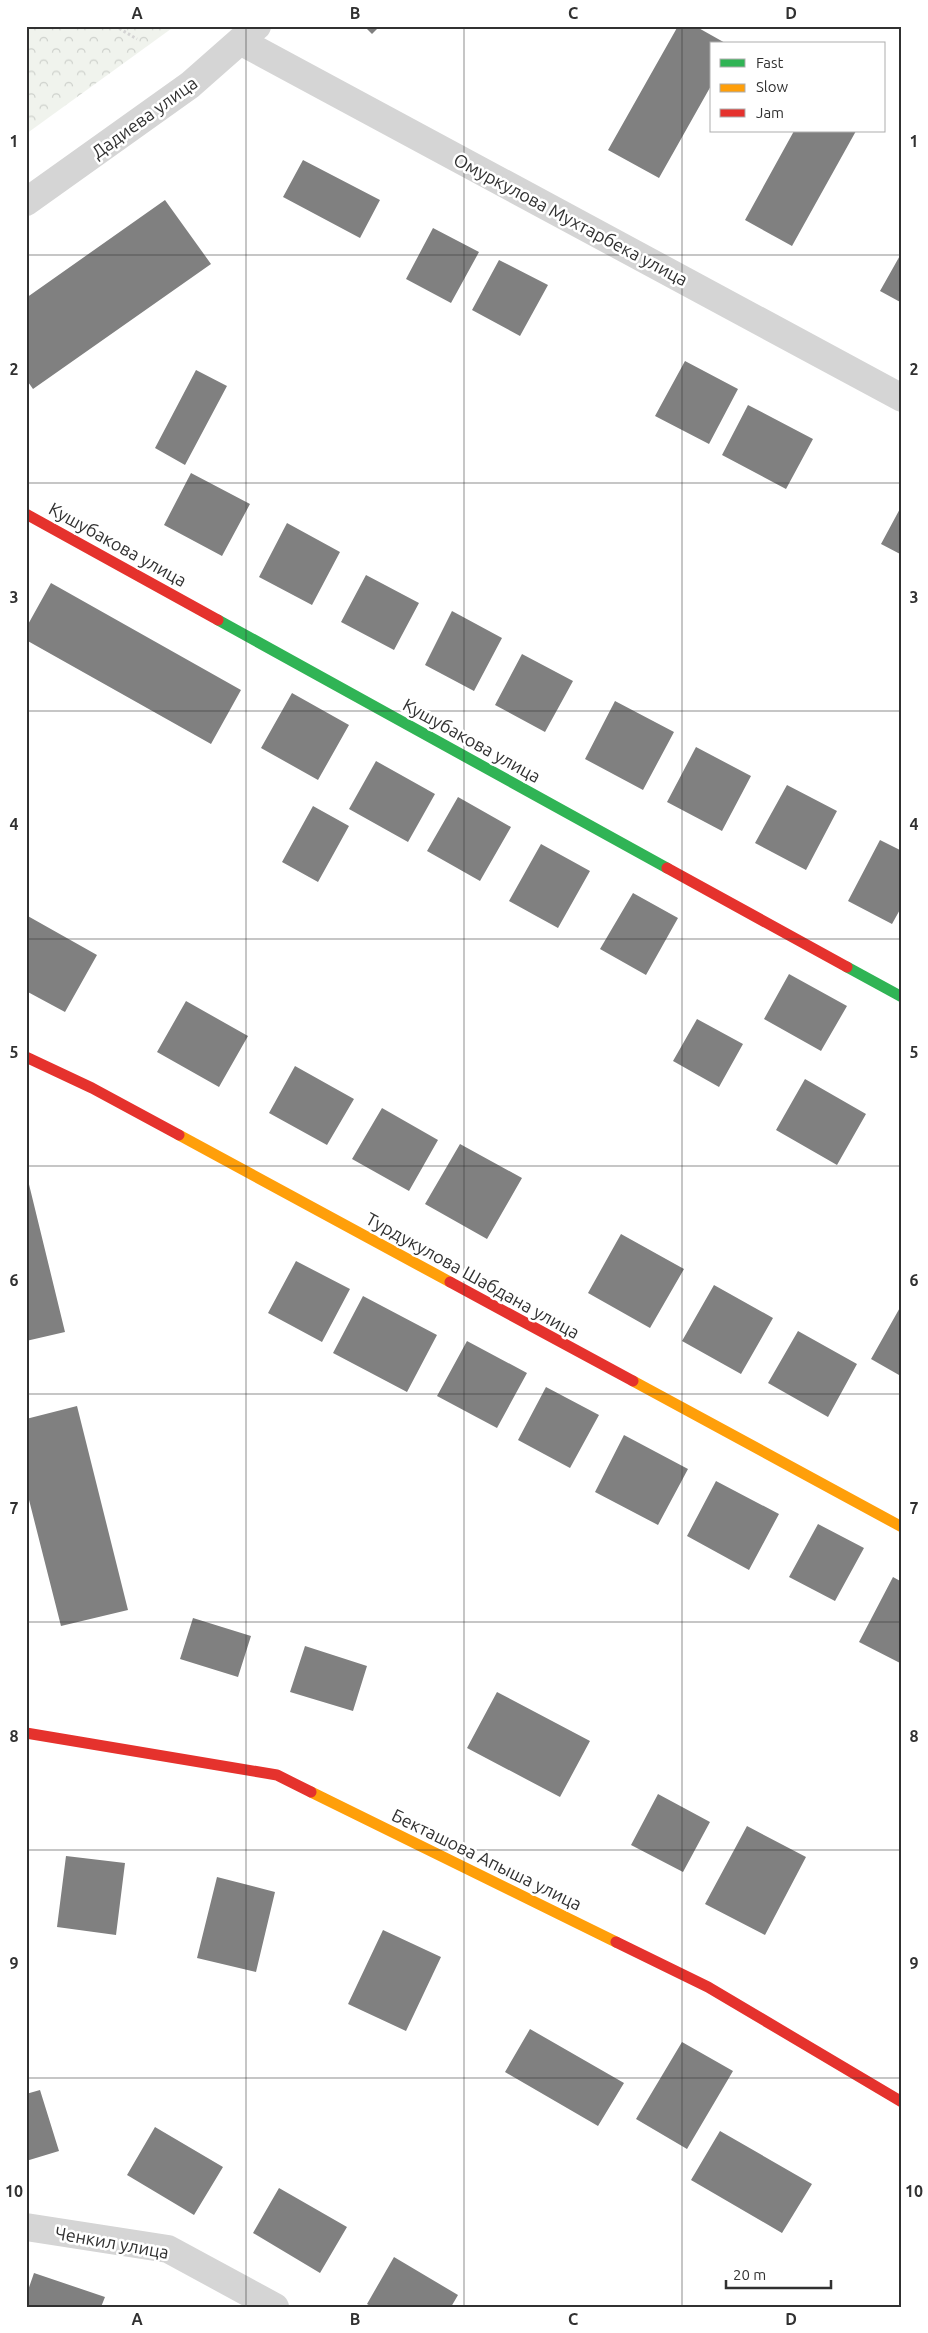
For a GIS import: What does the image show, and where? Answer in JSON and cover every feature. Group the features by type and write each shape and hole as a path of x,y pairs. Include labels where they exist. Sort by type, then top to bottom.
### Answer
{"street":[{"name":"Дадиева улица","path":"26,202 190,84 249,34"},
{"name":"Омуркулова Мухтарбека улица","path":"249,34 902,398"},
{"name":"Кушубакова улица","path":"26,514 902,997"},
{"name":"Турдукулова Шабдана улица","path":"26,1057 110,1097 902,1528"},
{"name":"Бекташова Апыша улица","path":"26,1734 277,1775 708,1987 902,2102"},
{"name":"Ченкил улица","path":"26,2227 168,2249 275,2307"}],"path":[{"path":"115,26 137,39"}],"green space":[{"path":"26,26 175,26 26,134"}],"building":[{"path":"364,26 380,26 372,34"},
{"path":"678,26 695,26 723,42 710,42 710,88 659,178 608,150"},
{"path":"793,132 855,132 792,246 745,220"},
{"path":"303,160 380,200 360,238 283,197"},
{"path":"165,200 211,264 33,389 26,379 26,298"},
{"path":"433,228 479,252 451,303 406,279"},
{"path":"902,252 902,303 880,291"},
{"path":"499,260 548,285 520,336 472,310"},
{"path":"685,361 738,389 709,444 655,416"},
{"path":"196,370 227,386 185,465 155,448"},
{"path":"748,405 813,439 786,489 722,455"},
{"path":"191,473 250,504 222,556 164,525"},
{"path":"902,505 902,555 881,544"},
{"path":"287,523 340,552 312,605 259,577"},
{"path":"366,575 419,603 394,650 341,622"},
{"path":"51,583 241,690 211,744 26,640 26,628"},
{"path":"452,611 502,638 474,691 425,665"},
{"path":"522,654 573,681 545,732 495,705"},
{"path":"292,693 349,725 318,780 261,748"},
{"path":"615,701 674,732 643,790 585,759"},
{"path":"696,747 751,776 722,831 667,802"},
{"path":"376,761 435,794 408,842 349,809"},
{"path":"787,785 837,811 806,870 755,843"},
{"path":"458,797 511,827 480,881 427,851"},
{"path":"313,806 349,826 318,882 282,862"},
{"path":"880,840 902,851 902,906 892,924 848,901"},
{"path":"541,844 590,871 558,928 509,901"},
{"path":"633,893 678,918 646,975 600,949"},
{"path":"26,915 97,955 65,1012 26,991"},
{"path":"789,974 847,1006 821,1051 764,1019"},
{"path":"186,1001 248,1036 219,1087 157,1052"},
{"path":"697,1019 743,1044 719,1087 673,1061"},
{"path":"295,1066 354,1099 327,1145 269,1113"},
{"path":"805,1079 866,1114 837,1165 776,1130"},
{"path":"382,1108 438,1140 409,1191 352,1159"},
{"path":"460,1144 522,1178 487,1239 425,1204"},
{"path":"26,1172 65,1332 26,1341"},
{"path":"621,1234 684,1269 650,1328 588,1293"},
{"path":"296,1261 350,1289 322,1342 268,1313"},
{"path":"714,1285 773,1318 741,1374 682,1341"},
{"path":"363,1296 437,1335 407,1392 333,1353"},
{"path":"902,1304 902,1371 899,1375 871,1359"},
{"path":"798,1331 857,1364 828,1417 768,1383"},
{"path":"467,1341 527,1373 497,1428 437,1396"},
{"path":"546,1387 599,1415 570,1468 518,1440"},
{"path":"77,1406 128,1610 61,1626 26,1488 26,1419"},
{"path":"624,1435 688,1469 658,1525 595,1492"},
{"path":"716,1481 779,1514 749,1570 687,1536"},
{"path":"818,1524 864,1548 835,1601 789,1577"},
{"path":"893,1577 902,1582 902,1664 859,1642"},
{"path":"193,1618 251,1636 238,1677 180,1659"},
{"path":"305,1646 367,1666 353,1711 290,1692"},
{"path":"497,1692 590,1741 560,1797 467,1748"},
{"path":"658,1794 710,1822 683,1872 631,1845"},
{"path":"747,1826 806,1857 765,1935 705,1904"},
{"path":"66,1856 125,1863 116,1935 57,1927"},
{"path":"217,1877 275,1892 256,1972 197,1958"},
{"path":"383,1930 441,1957 406,2031 348,2004"},
{"path":"530,2029 624,2083 598,2126 505,2072"},
{"path":"682,2042 733,2071 687,2149 636,2119"},
{"path":"40,2090 59,2151 26,2161 26,2094"},
{"path":"155,2127 223,2167 194,2215 127,2175"},
{"path":"720,2131 812,2184 782,2233 691,2180"},
{"path":"279,2188 347,2227 320,2273 253,2233"},
{"path":"394,2257 458,2295 451,2307 372,2307 367,2304"},
{"path":"34,2273 105,2297 101,2307 26,2307 26,2296"}],"traffic: fast":[{"path":"218,620 667,868"},
{"path":"847,967 902,997"}],"traffic: slow":[{"path":"179,1135 450,1282"},
{"path":"633,1381 902,1527"},
{"path":"311,1792 616,1942"}],"traffic: jam":[{"path":"26,514 218,620"},
{"path":"667,868 847,967"},
{"path":"26,1057 92,1088 179,1135"},
{"path":"450,1282 633,1381"},
{"path":"26,1733 277,1775 311,1792"},
{"path":"616,1942 708,1987 902,2102"}]}
